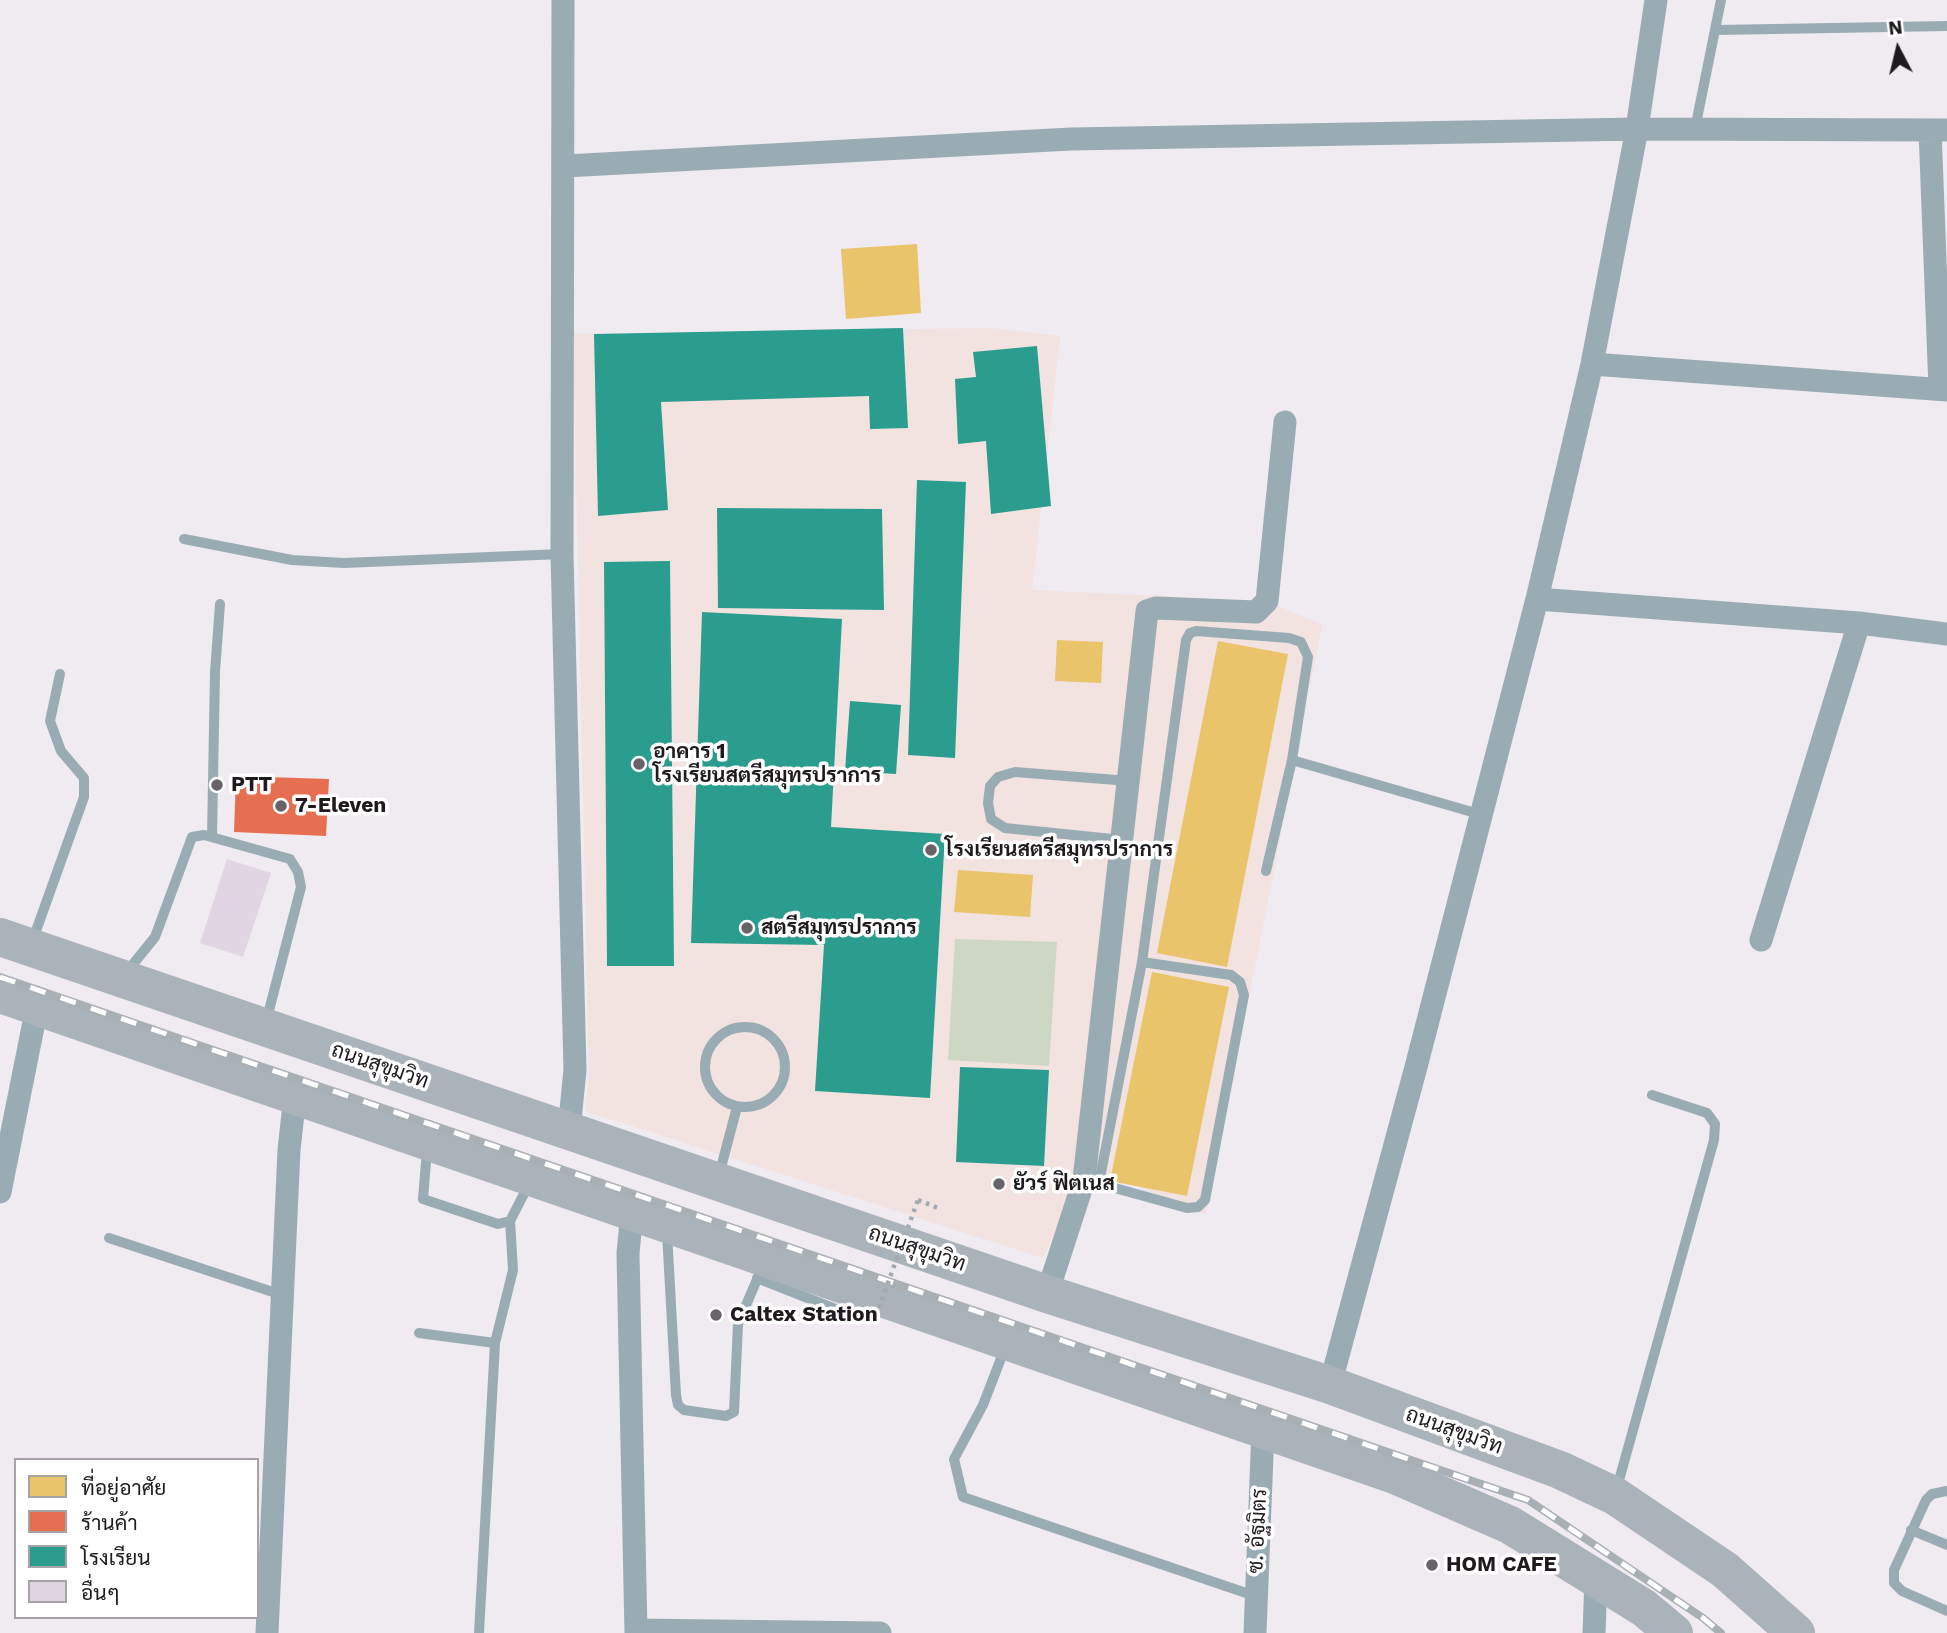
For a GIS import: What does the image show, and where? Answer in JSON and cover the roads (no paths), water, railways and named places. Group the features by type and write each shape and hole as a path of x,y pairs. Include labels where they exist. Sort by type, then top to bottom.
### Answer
{"highway":[{"name":"ถนนสุขุมวิท","path":"15,942 1047,1294 1330,1385 1560,1470 1615,1496 1726,1570 1795,1631"},
{"path":"0,994 649,1218 761,1268 1007,1342 1263,1429 1458,1500 1510,1525 1644,1608 1674,1633"}],"street":[{"path":"563,0 565,166 562,554 575,1070 569,1130"},
{"path":"1330,1385 1416,1068 1479,814 1537,599 1592,364 1637,128 1656,0"},
{"path":"565,166 1072,139 1637,128 1939,130 1944,390 1592,364"},
{"path":"1047,1294 1092,1182 1122,840 1147,611 1156,608 1256,612 1267,601 1285,422"},
{"path":"1537,599 1858,624 1947,634"},
{"path":"1761,940 1858,624"},
{"path":"0,1192 37,1007"},
{"path":"267,1633 289,1150 296,1095"},
{"path":"649,1218 628,1253 636,1632 880,1633"},
{"name":"ซ. อัฐมิตร","path":"1255,1633 1263,1429"},
{"path":"1594,1633 1596,1578"}],"lane":[{"path":"1695,129 1721,0"},
{"path":"1717,30 1947,26"},
{"path":"184,540 292,561 344,563 562,554"},
{"path":"212,837 215,672 220,604"},
{"path":"1142,962 1231,975 1240,982 1244,995 1205,1200 1198,1208 1187,1208 1092,1182 1142,962 1186,639 1190,633 1196,631 1301,642 1308,657 1292,760 1266,871"},
{"path":"15,942 84,797 84,778 61,751 50,721 61,674"},
{"path":"1292,760 1479,814"},
{"path":"1122,840 1005,828 991,818 988,803 990,786 998,777 1015,772 1129,782"},
{"path":"121,978 155,937 192,837 212,837 290,859 298,872 300,887 264,1027"},
{"path":"746,1026 770,1035 784,1055 785,1068 783,1082 765,1103 737,1107 713,1093 706,1081 704,1067 706,1053 722,1033 746,1026"},
{"path":"1615,1496 1714,1140 1714,1124 1707,1113 1652,1095"},
{"path":"718,1181 737,1107"},
{"path":"429,1141 423,1199 498,1224 510,1221"},
{"path":"480,1633 495,1343 513,1270 510,1221 533,1177"},
{"path":"649,1218 676,1395 678,1405 684,1410 726,1416 734,1412 738,1324 761,1268 838,1310"},
{"path":"109,1238 282,1295"},
{"path":"419,1334 495,1343"},
{"path":"1007,1342 983,1405 954,1460 963,1497 1255,1596"},
{"path":"1947,1491 1932,1494 1911,1530 1894,1570 1894,1583 1902,1591 1947,1611"},
{"path":"1911,1530 1947,1545"}],"railway":[{"path":"0,977 1528,1500 1703,1618 1721,1633"}],"place":[{"name":"อาคาร 1 โรงเรียนสตรีสมุทรปราการ","path":"639,764"},
{"name":"PTT","path":"217,785"},
{"name":"7-Eleven","path":"281,806"},
{"name":"โรงเรียนสตรีสมุทรปราการ","path":"931,850"},
{"name":"สตรีสมุทรปราการ","path":"747,928"},
{"name":"ยัวร์ ฟิตเนส","path":"999,1184"},
{"name":"Caltex Station","path":"716,1315"},
{"name":"HOM CAFE","path":"1432,1565"}]}
